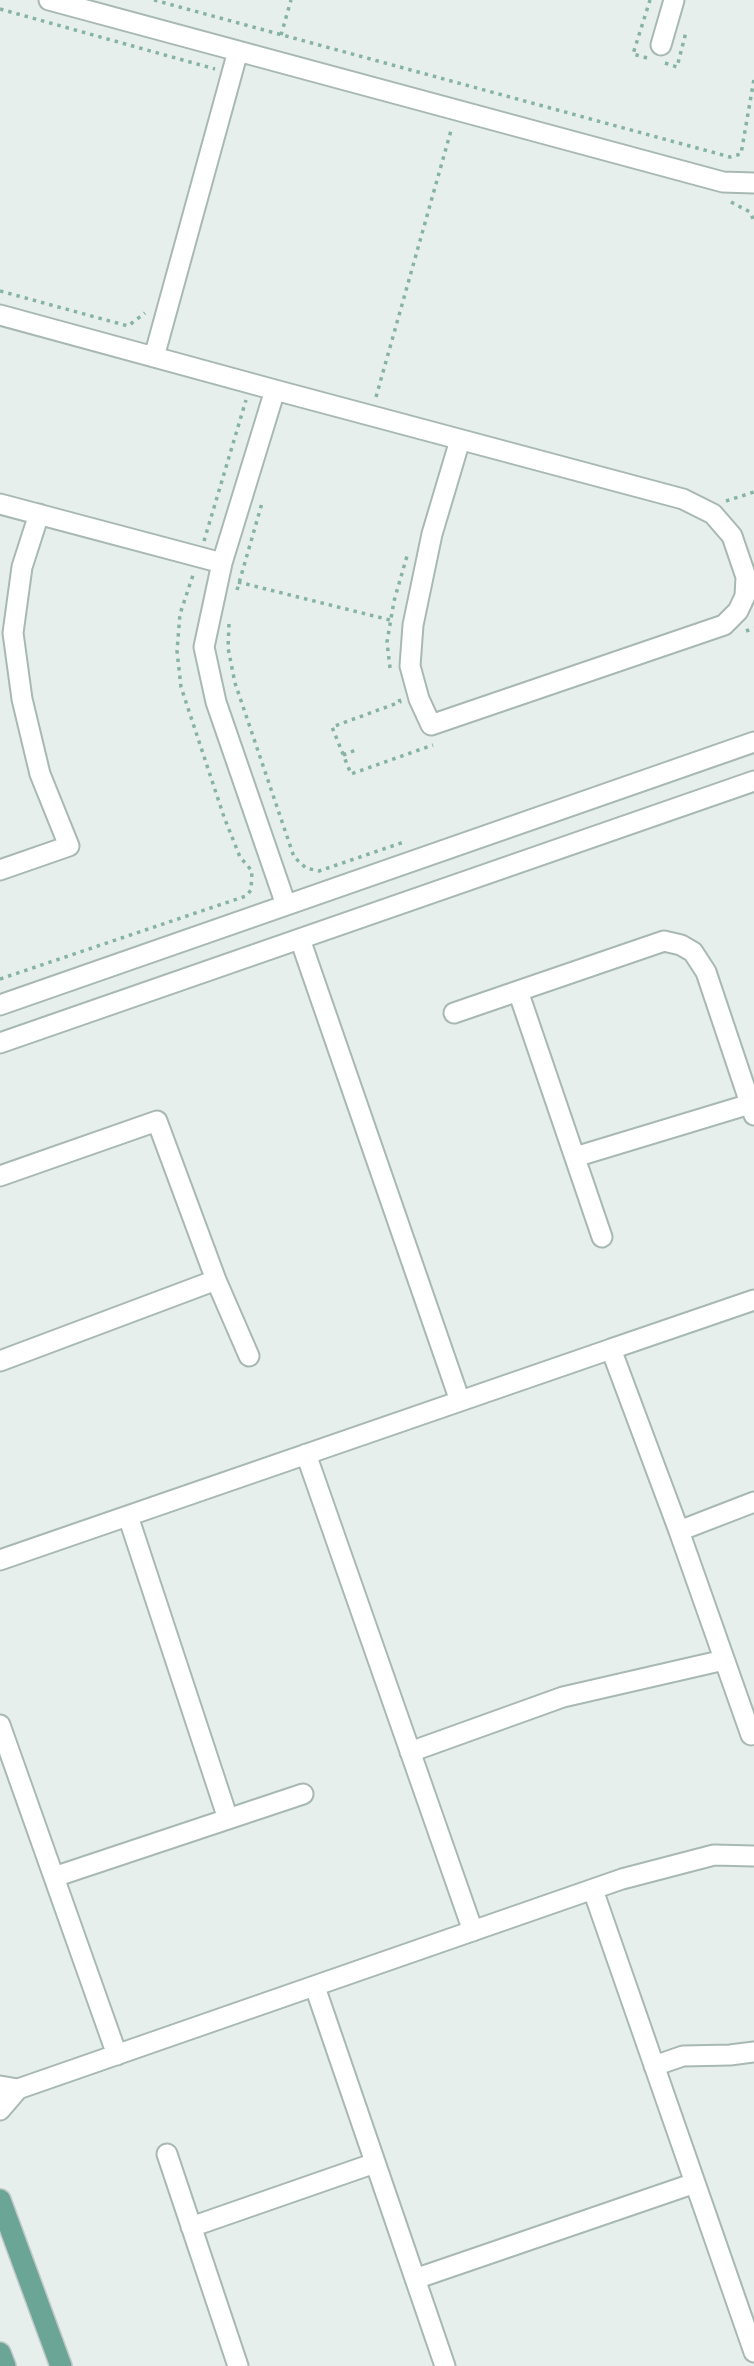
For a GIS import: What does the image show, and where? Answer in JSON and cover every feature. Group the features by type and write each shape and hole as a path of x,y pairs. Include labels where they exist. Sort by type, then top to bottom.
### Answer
{"main road":[{"path":"0,2200 61,2366"},
{"path":"0,2353 5,2366"}],"street":[{"path":"49,0 723,182 754,183"},
{"path":"661,45 674,0"},
{"path":"154,357 238,51"},
{"path":"0,315 683,499 713,514 732,536 746,577 745,596 738,611 724,625 431,725 419,699 410,666 413,625 432,534 460,440"},
{"path":"275,390 221,570 204,647 216,702 286,905"},
{"path":"0,504 199,557 221,570"},
{"path":"0,870 69,846 40,774 22,699 13,633 22,567 39,514"},
{"path":"0,1004 754,742"},
{"path":"0,1043 754,781"},
{"path":"300,939 460,1401"},
{"path":"454,1013 664,941 681,945 693,952 706,972 752,1109 575,1157"},
{"path":"518,991 602,1237"},
{"path":"0,1176 157,1121 216,1280 249,1356"},
{"path":"0,1361 216,1280"},
{"path":"0,1560 754,1300"},
{"path":"611,1349 751,1735"},
{"path":"306,1454 473,1931"},
{"path":"679,1531 754,1502"},
{"path":"128,1516 228,1819"},
{"path":"410,1752 563,1697 724,1660"},
{"path":"0,1726 117,2055"},
{"path":"54,1877 303,1794"},
{"path":"0,2110 9,2087 117,2055 622,1879 714,1855 754,1856"},
{"path":"593,1889 754,2352"},
{"path":"315,1987 445,2366"},
{"path":"654,2066 683,2056 730,2056 754,2052"},
{"path":"167,2154 238,2366"},
{"path":"191,2227 375,2163"},
{"path":"415,2279 695,2183"},
{"path":"748,2366 754,2364"}],"path":[{"path":"154,0 730,157 741,154 754,79"},
{"path":"281,35 291,0"},
{"path":"0,9 212,68"},
{"path":"365,394 376,397 452,127"},
{"path":"720,199 750,212 754,221"},
{"path":"0,291 128,326 145,314 149,301"},
{"path":"0,979 246,896 251,890 253,871 240,857 224,817 181,687 177,651 180,614 251,384"},
{"path":"725,502 754,492"},
{"path":"720,497 731,506"},
{"path":"221,570 413,625"},
{"path":"343,755 356,750"}]}
